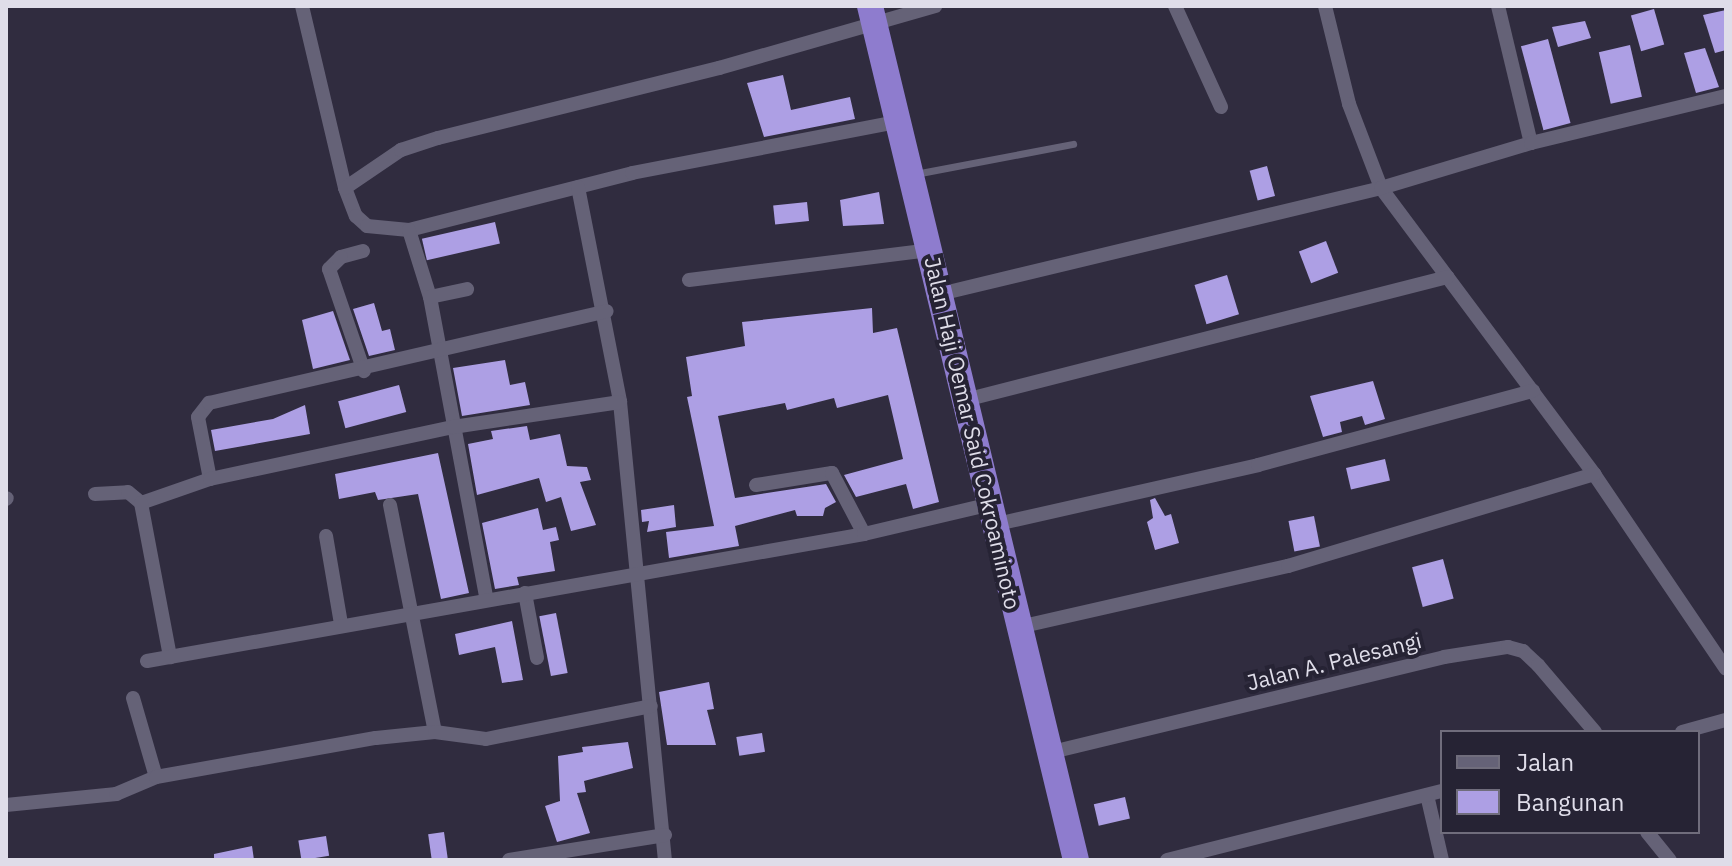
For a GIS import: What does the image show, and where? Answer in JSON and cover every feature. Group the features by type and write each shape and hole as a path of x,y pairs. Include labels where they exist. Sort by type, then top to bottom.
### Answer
{"highway":[{"name":"Jalan Haji Oemar Said Cokroaminoto","path":"872,14 1076,860"}],"street":[{"path":"302,6 345,188 362,223 409,230 578,187 897,122"},
{"path":"345,188 401,150 438,138 872,14 935,6"},
{"path":"1175,6 1221,107"},
{"path":"1325,6 1349,104 1381,188 1594,474 1726,669"},
{"path":"1498,6 1531,143"},
{"path":"940,294 1381,188 1531,143 1726,96"},
{"path":"578,187 606,311 620,402 635,574 665,835 665,860"},
{"path":"409,230 430,297 486,597"},
{"path":"689,280 929,250"},
{"path":"363,251 341,257 329,269 364,371"},
{"path":"965,400 1448,277"},
{"path":"430,297 467,289"},
{"path":"210,479 198,417 202,407 364,371 606,311"},
{"path":"147,661 486,597 994,514 1258,465 1533,391"},
{"path":"141,503 210,479 453,427 620,402"},
{"path":"756,485 832,473 864,534"},
{"path":"1019,627 1288,566 1594,474"},
{"path":"95,494 128,492 141,503 170,657"},
{"path":"390,505 435,732"},
{"path":"326,536 341,624"},
{"path":"525,593 537,658"},
{"name":"Jalan A. Palesangi","path":"1052,752 1444,657 1508,647 1523,651 1538,665 1593,730"},
{"path":"133,698 156,777"},
{"path":"6,805 116,794 156,777 435,732 486,739 651,706"},
{"path":"1689,730 1726,720"},
{"path":"1167,860 1440,792"},
{"path":"1427,795 1442,860"},
{"path":"1649,834 1670,860"},
{"path":"509,860 665,835"}],"lane":[{"path":"912,175 1073,144"}],"building":[{"path":"1654,9 1664,45 1641,51 1631,16"},
{"path":"1726,10 1726,50 1715,53 1703,15"},
{"path":"1585,21 1591,38 1558,47 1552,27"},
{"path":"1548,39 1571,123 1543,130 1521,46"},
{"path":"1630,45 1642,97 1611,104 1599,52"},
{"path":"1705,48 1719,87 1696,93 1684,53"},
{"path":"783,75 791,110 850,97 855,119 764,137 747,83"},
{"path":"1267,166 1275,196 1258,201 1250,171"},
{"path":"879,192 884,224 843,226 840,200"},
{"path":"807,202 809,221 775,224 773,206"},
{"path":"495,222 500,243 427,260 422,239"},
{"path":"1326,241 1338,273 1311,283 1299,251"},
{"path":"1227,275 1239,314 1206,324 1194,285"},
{"path":"374,303 382,331 390,329 395,350 369,356 353,309"},
{"path":"872,308 873,333 897,328 939,502 913,509 906,484 856,497 844,475 903,459 888,395 837,408 834,398 787,410 785,403 718,416 735,498 826,484 836,502 825,508 823,516 797,516 795,510 735,526 739,546 669,558 666,532 714,526 687,397 692,396 686,357 745,346 742,322"},
{"path":"333,311 350,360 313,369 302,320"},
{"path":"505,360 510,385 525,382 530,405 462,416 453,368"},
{"path":"1373,381 1385,419 1365,425 1362,416 1340,422 1342,432 1323,437 1310,396"},
{"path":"399,385 406,412 345,428 338,401"},
{"path":"305,405 310,434 215,451 211,430 273,419"},
{"path":"527,426 530,440 560,434 567,466 587,467 591,480 580,482 596,525 571,531 561,497 546,502 539,478 477,495 468,444 493,439 491,431"},
{"path":"438,453 469,593 441,599 418,494 378,500 375,492 339,499 335,474"},
{"path":"1385,459 1390,480 1351,489 1346,468"},
{"path":"1155,498 1165,516 1171,514 1179,543 1155,550 1147,522 1153,518 1150,500"},
{"path":"674,505 676,527 647,532 649,521 642,522 641,510"},
{"path":"538,508 543,530 556,527 559,540 550,542 555,571 517,577 519,585 495,589 482,523"},
{"path":"1314,516 1320,546 1294,551 1288,521"},
{"path":"1443,559 1454,599 1423,607 1412,567"},
{"path":"556,613 568,673 551,676 539,616"},
{"path":"512,621 523,680 502,683 495,647 459,655 455,634"},
{"path":"709,682 714,709 707,710 716,745 667,745 659,692"},
{"path":"762,733 765,752 739,756 736,737"},
{"path":"628,742 633,768 584,781 586,792 577,793 590,833 557,842 545,806 560,801 558,756 583,752 582,747"},
{"path":"1125,797 1130,818 1099,826 1094,804"},
{"path":"444,832 448,860 432,860 428,834"},
{"path":"326,836 329,856 301,860 298,840"},
{"path":"252,846 254,860 214,860 214,854"}]}
